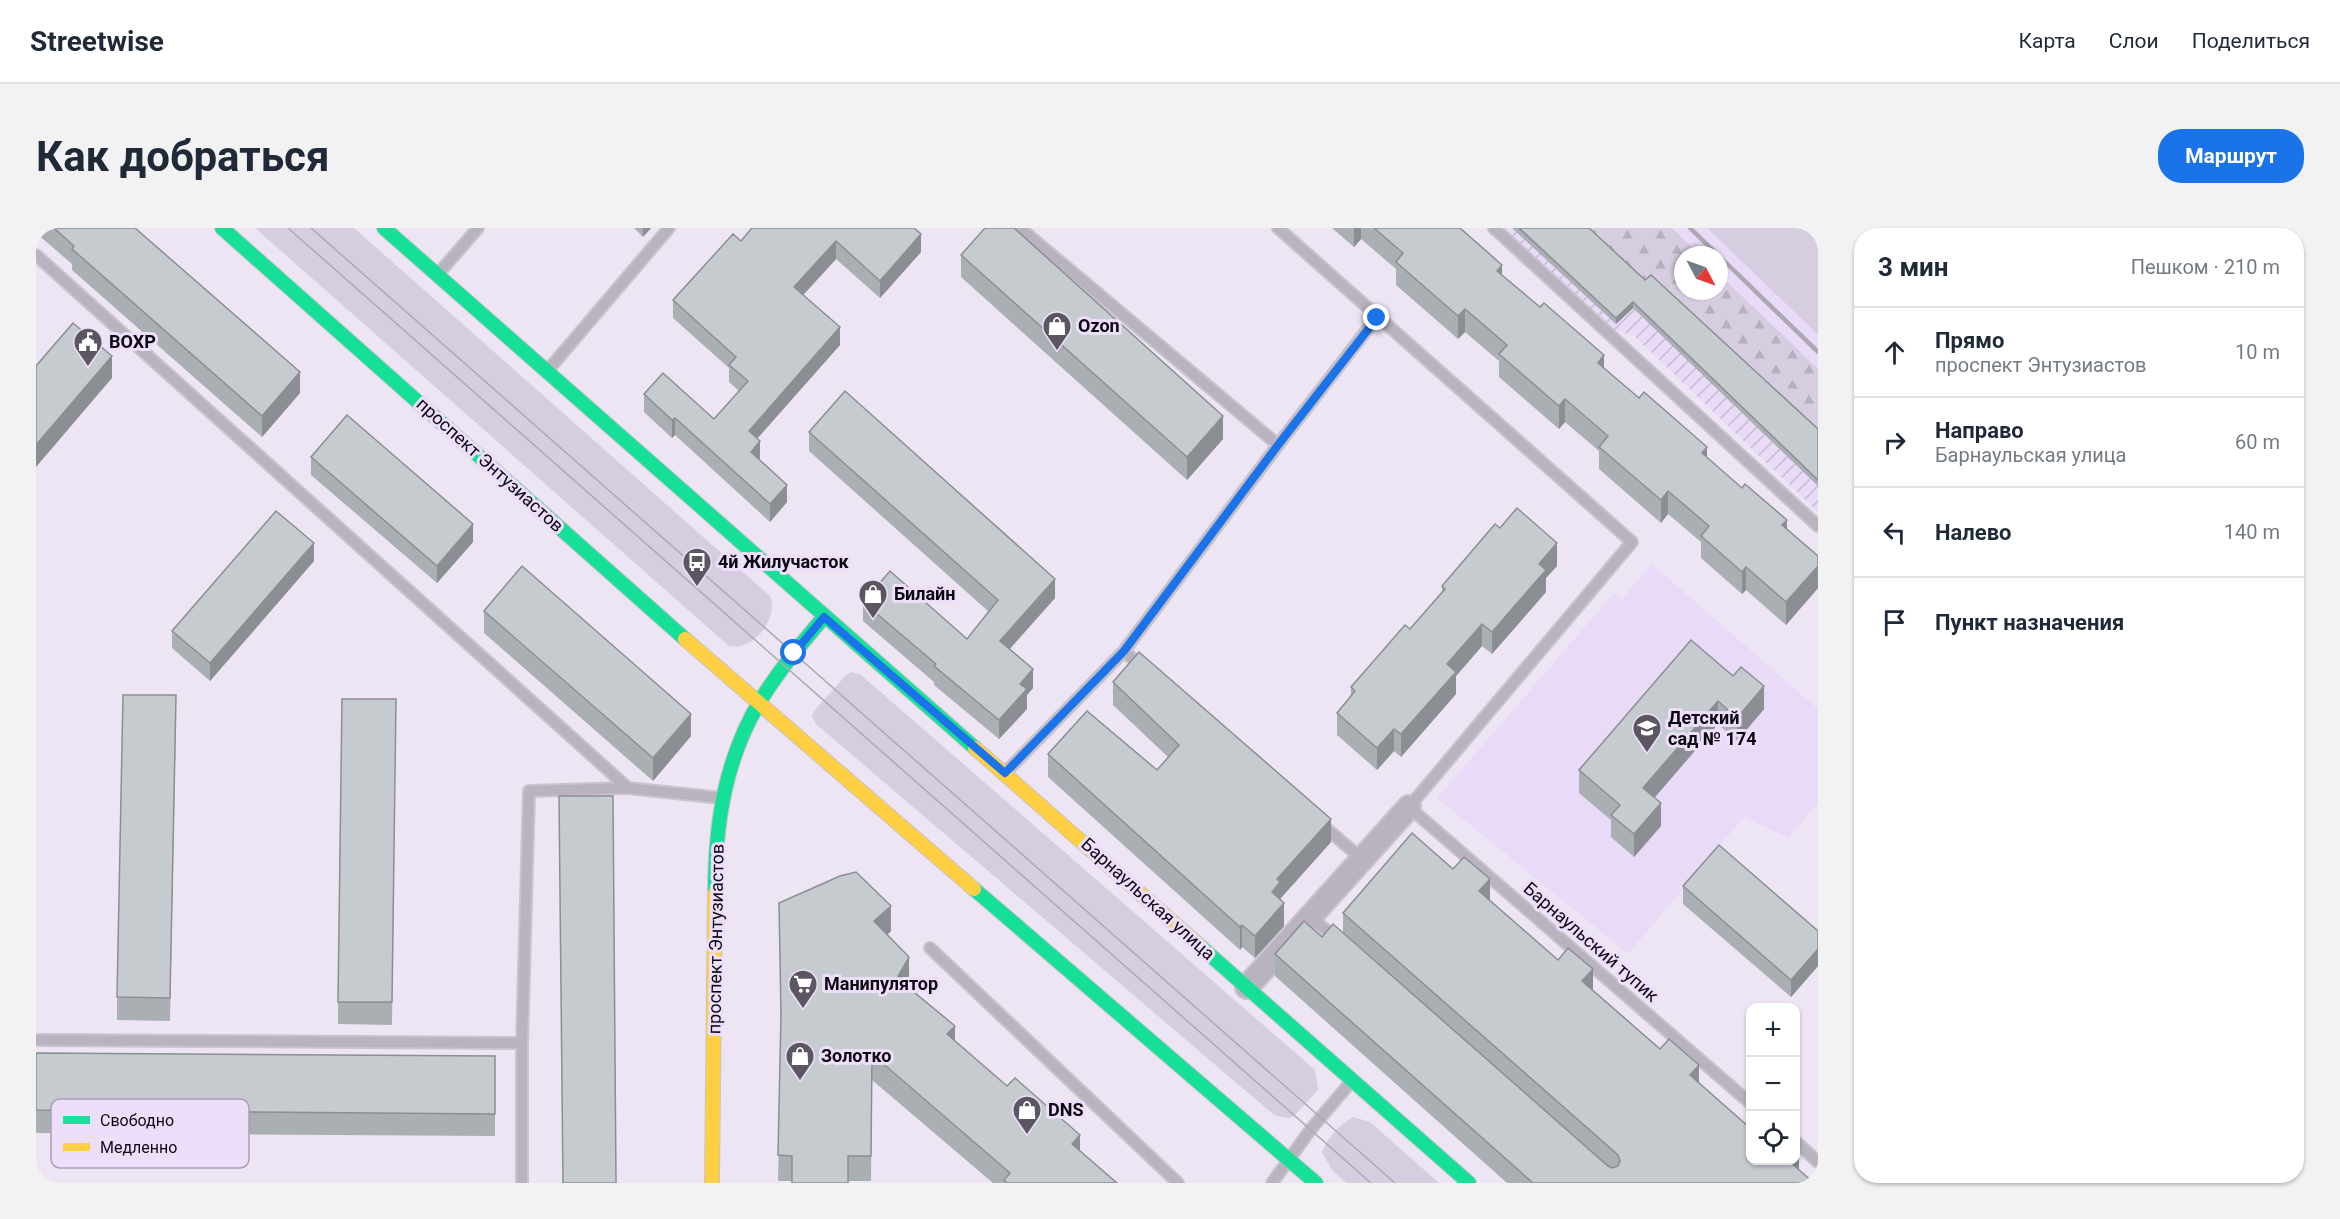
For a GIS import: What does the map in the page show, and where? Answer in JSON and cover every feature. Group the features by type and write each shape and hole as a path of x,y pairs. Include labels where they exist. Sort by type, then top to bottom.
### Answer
{"main road":[{"name":"проспект Энтузиастов","path":"222,228 757,703"},
{"path":"384,228 824,617"},
{"name":"проспект Энтузиастов","path":"712,1183 716,876 721,798 735,751 757,703 784,664 824,617"},
{"name":"Барнаульская улица","path":"824,617 1005,773 1470,1183"},
{"path":"757,703 1316,1183"}],"street":[{"path":"1247,987 1409,807"}],"lane":[{"path":"438,275 478,228"},
{"path":"547,371 669,228"},
{"path":"1020,228 1278,445"},
{"path":"1278,228 1632,542 1409,807"},
{"path":"1494,228 1818,526"},
{"path":"36,255 628,788"},
{"path":"1005,773 1124,651 1278,445 1377,318"},
{"path":"1124,651 1154,678"},
{"path":"522,1183 522,1043 529,791 628,788 721,798"},
{"name":"Барнаульский тупик","path":"1409,807 1746,1100"},
{"path":"1307,812 1362,859"},
{"path":"1310,916 1346,947"},
{"path":"930,948 1178,1183"},
{"path":"36,1040 522,1043"},
{"path":"1272,1183 1352,1080"},
{"path":"1800,1146 1818,1162"}],"shaded area":[{"path":"1501,228 1583,228 1818,435 1818,512 1633,335 1612,330"},
{"path":"1672,228 1707,228 1726,246 1691,246"},
{"path":"1728,248 1818,335 1818,369 1728,283"},
{"name":"Детский сад № 174","path":"1652,564 1818,709 1818,802 1789,838 1744,817 1628,954 1437,798 1614,593 1622,599"}],"green space":[{"path":"255,228 354,228 771,597 770,615 762,632 747,643 729,646"},
{"path":"1583,228 1672,228 1691,246 1674,246 1674,300 1728,300 1728,283 1818,369 1818,435 1645,286"},
{"path":"1707,228 1818,228 1818,335 1728,246"},
{"path":"852,672 861,675 1315,1070 1318,1090 1293,1117 1285,1118 1274,1115 816,724 812,717 814,711 846,675"},
{"path":"1353,1117 1370,1122 1439,1183 1346,1183 1332,1170 1322,1152 1334,1132"}],"building":[{"path":"54,228 135,228 300,372 262,416 72,249 74,246"},
{"path":"752,228 914,228 921,234 880,281 836,241 794,287 840,327 749,431 760,441 751,452 787,485 770,504 675,418 672,420 644,394 663,373 714,419 748,381 729,365 736,357 673,300 733,234 741,241"},
{"path":"985,228 1014,228 1223,416 1187,457 961,255"},
{"path":"1374,228 1460,228 1502,265 1497,271 1540,307 1544,303 1604,355 1598,363 1639,398 1644,392 1707,447 1702,453 1742,488 1745,484 1787,520 1782,525 1818,556 1818,566 1786,602 1746,567 1742,572 1701,536 1709,526 1668,491 1661,500 1599,447 1608,436 1565,399 1559,406 1499,354 1507,345 1465,309 1458,316 1396,262 1403,253"},
{"path":"1519,228 1589,228 1645,280 1651,275 1674,296 1674,300 1678,300 1818,429 1818,480 1633,302 1616,318"},
{"path":"73,323 112,356 36,445 36,366"},
{"path":"845,391 1055,579 1000,641 1033,669 1020,684 1027,689 999,720 934,666 936,664 863,602 890,571 967,639 998,600 809,432"},
{"path":"347,415 473,524 437,566 311,457"},
{"path":"1517,508 1557,543 1539,564 1546,570 1492,632 1482,624 1447,664 1456,672 1401,734 1394,729 1377,748 1337,713 1355,691 1351,687 1405,625 1410,629 1445,589 1442,586 1495,524 1500,528"},
{"path":"276,511 314,543 210,663 172,631"},
{"path":"522,566 691,714 653,758 484,611"},
{"path":"1691,640 1733,676 1741,667 1764,686 1737,718 1718,701 1643,788 1661,803 1634,834 1611,815 1620,805 1579,770"},
{"path":"1139,652 1331,819 1277,879 1280,882 1272,892 1284,903 1255,936 1242,925 1240,927 1048,754 1087,711 1157,770 1179,745 1113,682"},
{"path":"123,695 176,695 170,998 117,997"},
{"path":"342,699 396,699 392,1002 338,1002"},
{"path":"559,796 613,796 616,1183 563,1183"},
{"path":"1412,833 1453,869 1464,857 1490,879 1479,891 1558,960 1568,948 1593,969 1582,981 1660,1049 1669,1039 1699,1065 1690,1075 1746,1124 1746,1165 1793,1165 1814,1183 1533,1183 1275,954 1304,921 1322,937 1333,924 1608,1166 1612,1168 1618,1166 1620,1161 1618,1155 1343,913"},
{"path":"1719,845 1818,931 1818,949 1791,980 1683,886"},
{"path":"856,872 891,906 874,921 909,957 897,978 955,1026 947,1034 1007,1086 1015,1078 1080,1135 1072,1144 1117,1183 1007,1183 1004,1180 1010,1173 872,1054 871,1156 848,1156 848,1183 792,1183 792,1156 778,1155 781,1014 779,903 840,876"},
{"path":"36,1053 495,1056 495,1114 249,1112 249,1099 51,1099 51,1110 36,1110"}],"tram line":[{"path":"288,228 1371,1183"},
{"path":"311,228 1395,1183"}],"railway":[{"path":"1690,228 1709,246"},
{"path":"1728,265 1818,352"}],"traffic: fast":[{"path":"222,228 685,639"},
{"path":"384,228 975,748"},
{"path":"715,893 720,817 731,767 739,744 749,720 769,687 824,617"},
{"path":"974,889 1316,1183"},
{"path":"1201,947 1469,1183"}],"traffic: slow":[{"path":"685,639 974,889"},
{"path":"975,748 1201,947"},
{"path":"712,1183 715,893"}],"place":[{"name":"Ozon","path":"1057,352"},
{"name":"ВОХР","path":"88,368"},
{"name":"4й Жилучасток","path":"697,588"},
{"name":"Билайн","path":"873,620"},
{"name":"Детский сад № 174","path":"1647,754"},
{"name":"Манипулятор","path":"803,1010"},
{"name":"Золотко","path":"800,1082"},
{"name":"DNS","path":"1027,1136"}],"route":[{"path":"794,653 824,617 1005,773 1124,651 1278,445 1377,318"}]}
